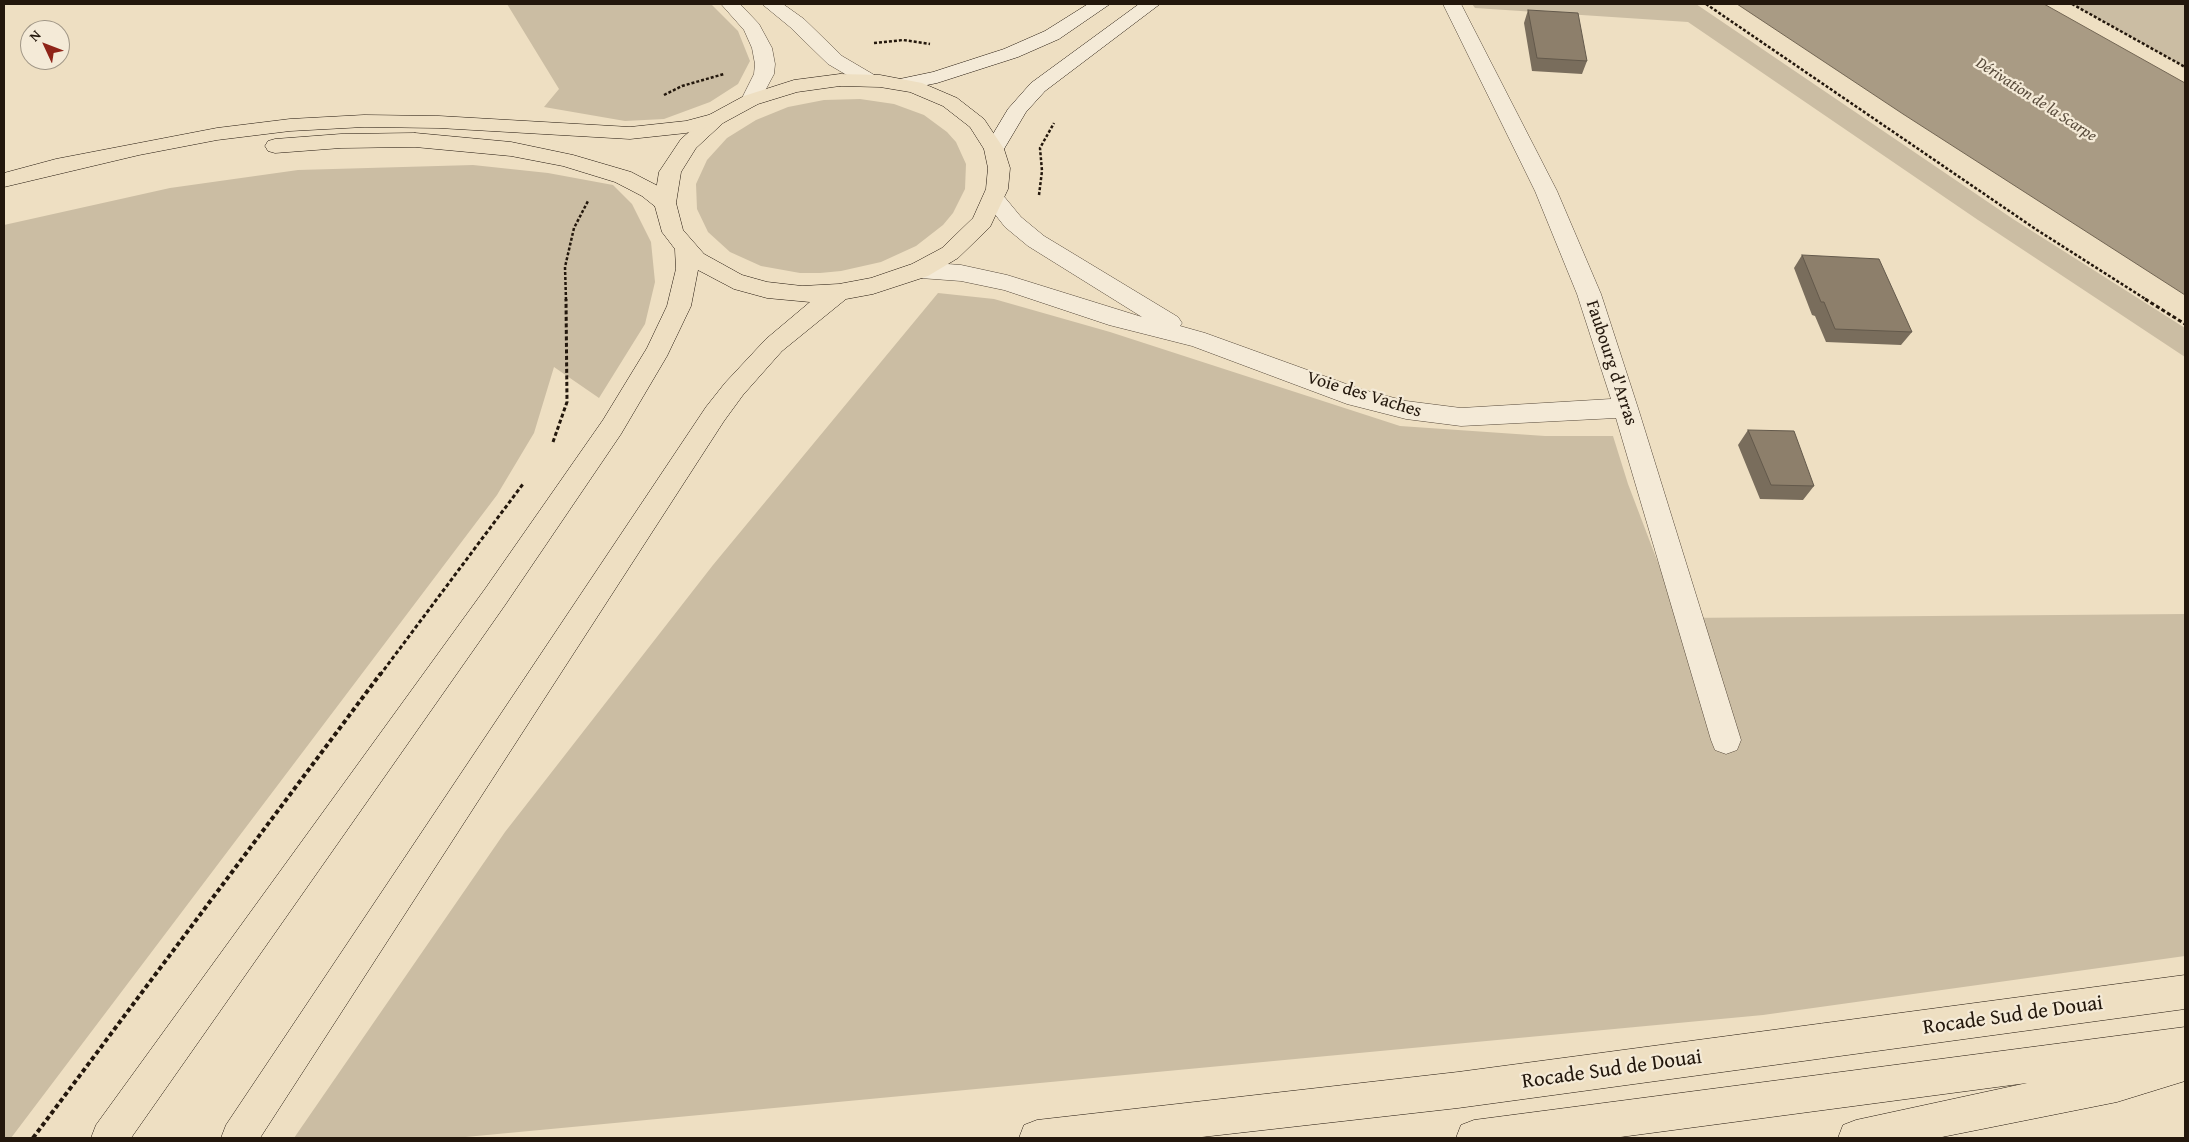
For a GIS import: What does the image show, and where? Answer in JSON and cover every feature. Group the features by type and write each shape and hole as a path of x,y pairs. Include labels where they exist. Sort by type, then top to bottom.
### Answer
{"main road":[{"path":"870,80 902,84 933,94 960,108 984,131 994,148 999,173 994,200 982,222 962,243 920,270 873,286 839,292 784,292 750,286 707,268 686,250 668,223 665,203 666,182 675,163 696,135 716,119 751,100 779,90 809,83 870,80"},
{"path":"4,180 56,166 139,148 227,133 290,125 328,122 429,122 630,133 686,127 716,119"},
{"path":"4,199 102,173 195,156 267,146 386,140 480,145 538,153 623,177 650,191 665,203"},
{"path":"109,1138 506,582 612,427 653,358 679,306 687,269 686,250"},
{"path":"239,1138 715,414 734,389 774,345 839,292"},
{"name":"Rocade Sud de Douai","path":"1037,1138 1458,1090 2185,992"},
{"path":"1474,1138 1885,1086 2185,1044"},
{"path":"1856,1138 1996,1107 2117,1084 2185,1064"}],"street":[{"path":"730,4 752,28 762,48 765,64 764,74 751,100"},
{"path":"771,4 797,23 835,60 870,80"},
{"path":"902,84 937,77 1011,53 1052,35 1101,4"},
{"path":"994,148 1018,109 1038,87 1151,4"},
{"name":"Faubourg d'Arras","path":"1452,4 1546,191 1589,294 1626,408 1726,740"},
{"name":"Voie des Vaches","path":"994,200 1013,222 1036,241 1130,300 1198,339"},
{"name":"Voie des Vaches","path":"920,270 992,279 1116,319 1198,339 1356,397 1434,415 1461,417 1626,408"}],"path":[{"path":"1706,4 2037,230 2185,324"},
{"path":"2072,4 2185,67"}],"shaded area":[{"path":"507,4 711,4 738,31 750,61 738,84 710,102 664,119 625,121 544,107 559,89"},
{"path":"1472,4 1696,4 2013,219 2185,328 2185,357 1978,220 1688,22 1475,8"},
{"path":"2072,4 2185,4 2185,67"},
{"path":"860,99 894,104 924,115 947,132 956,142 966,164 965,189 953,213 943,225 916,246 881,262 841,271 820,273 800,273 761,266 730,252 708,232 697,209 696,184 707,160 727,138 756,120 788,107 824,100"},
{"path":"473,165 548,173 613,185 632,204 651,242 655,282 645,324 599,398 554,367 534,433 497,495 11,1138 4,1138 4,225 170,188 298,170"},
{"path":"938,293 994,299 1110,332 1400,426 1545,436 1613,436 1628,484 1679,618 2185,614 2185,956 1763,1015 455,1138 294,1138 505,832 713,565"}],"water":[{"name":"Dérivation de la Scarpe","path":"1737,4 2044,4 2185,83 2185,295 1903,114"}],"building":[{"path":"1528,10 1578,13 1587,61 1537,58"},
{"path":"1802,255 1879,259 1912,332 1835,329 1824,302 1821,302"},
{"path":"1748,430 1794,431 1814,486 1771,485"}]}
